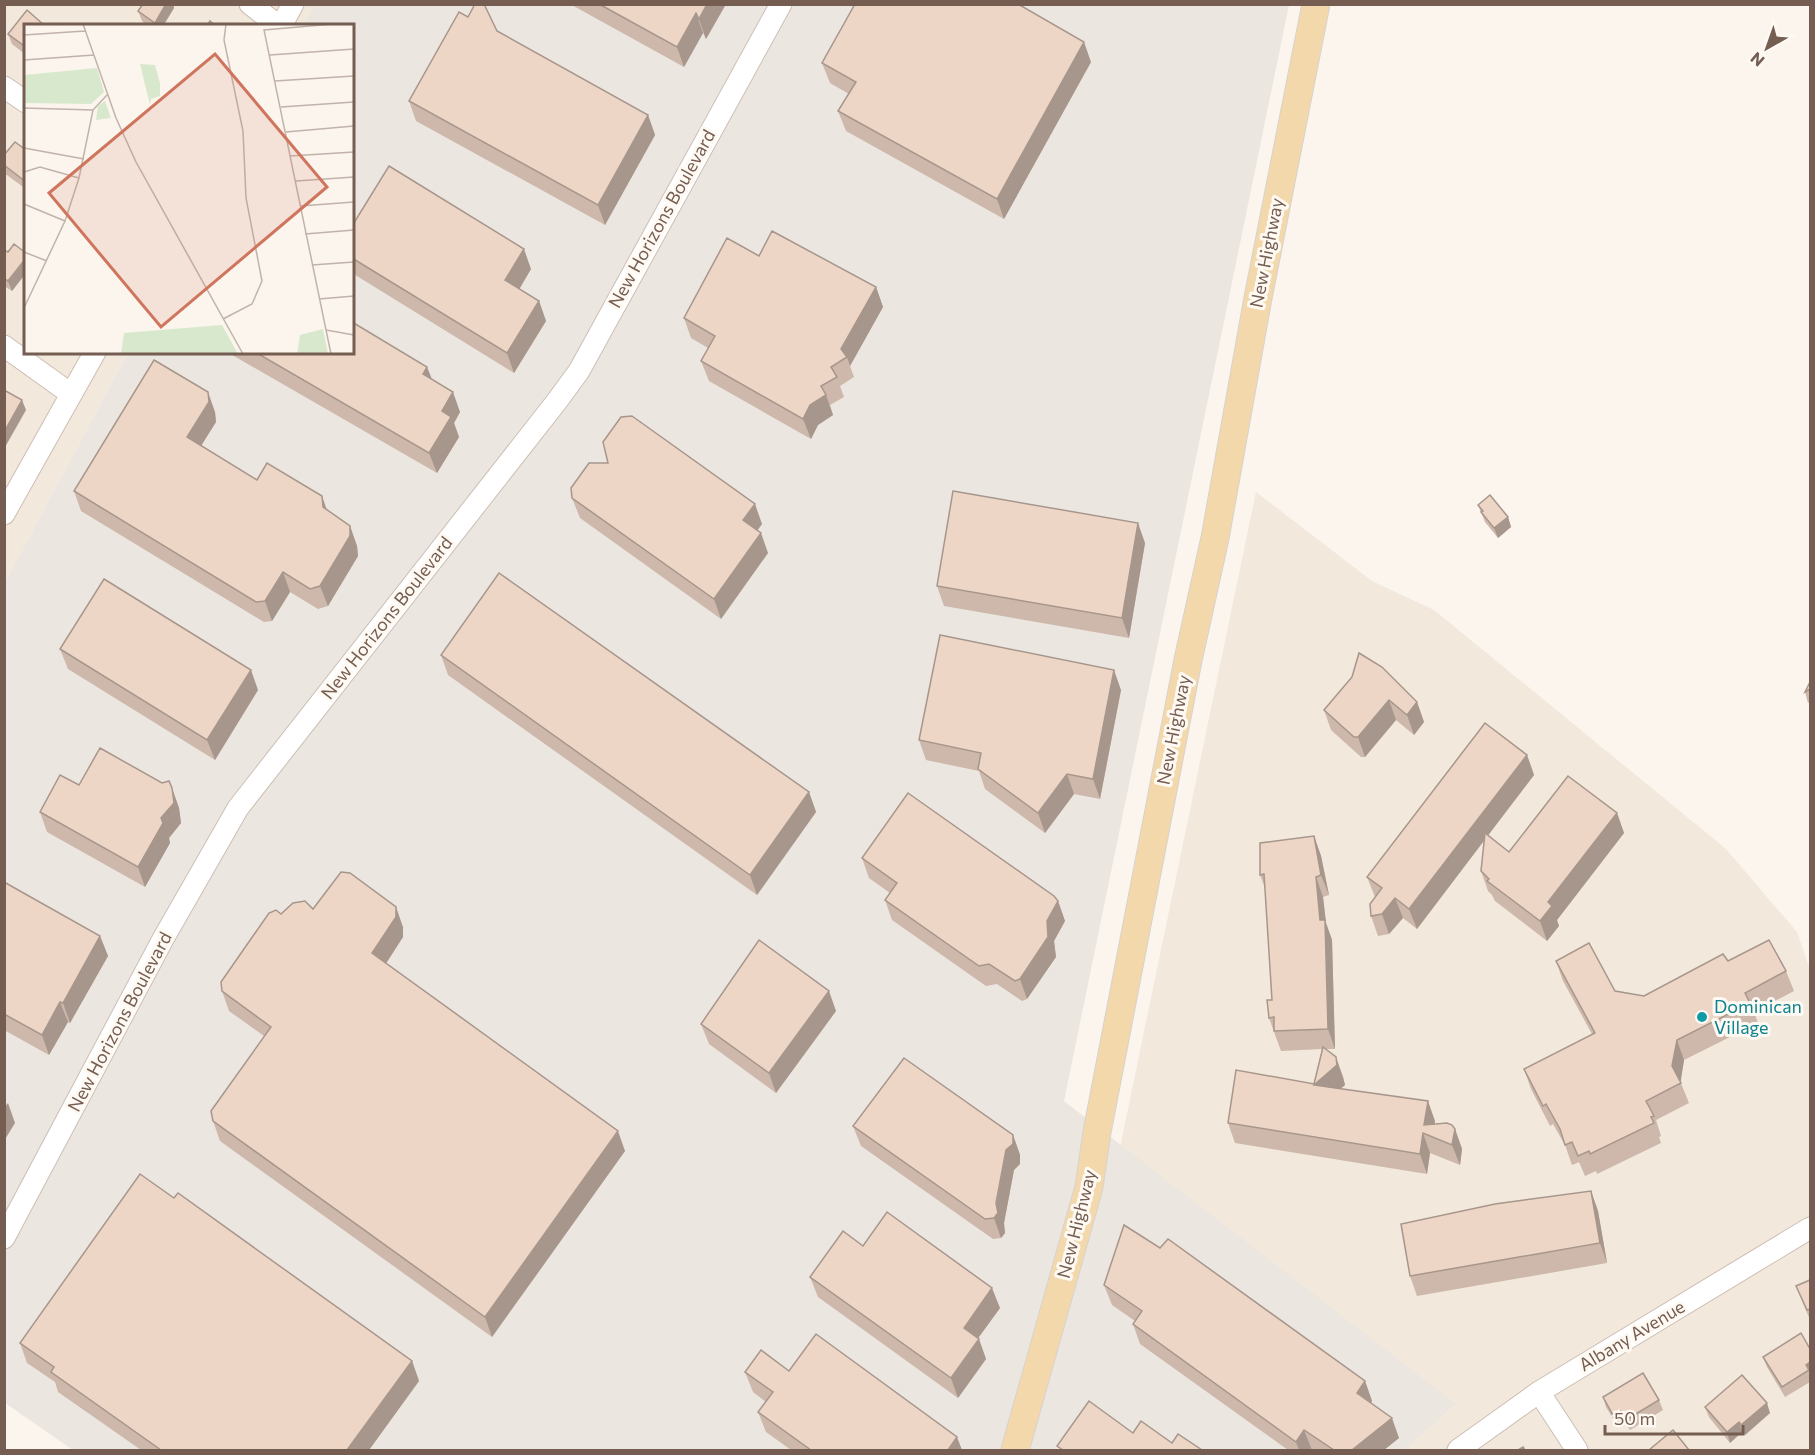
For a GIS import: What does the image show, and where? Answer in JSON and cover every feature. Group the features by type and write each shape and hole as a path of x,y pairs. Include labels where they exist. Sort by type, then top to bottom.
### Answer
{"main road":[{"name":"New Highway","path":"1015,1450 1089,1187 1104,1097 1188,660 1215,538 1258,298 1316,4"}],"street":[{"path":"250,4 277,24"},
{"path":"281,24 293,4"},
{"name":"New Horizons Boulevard","path":"4,1238 163,939 238,808 579,371 781,4"},
{"path":"4,87 24,101"},
{"path":"4,346 71,394"},
{"path":"4,514 94,354"},
{"name":"Albany Avenue","path":"1458,1450 1539,1392 1810,1228"},
{"path":"1539,1392 1577,1450"}],"shaded area":[{"path":"5,5 315,5 304,24 24,24 24,354 127,354 5,582"},
{"path":"315,5 1289,5 1064,1101 1456,1404 1405,1450 73,1450 5,1403 5,582 127,354 354,354 354,24 304,24"},
{"name":"Dominican Village","path":"1256,492 1372,581 1434,610 1725,848 1797,932 1810,970 1810,1450 1405,1450 1454,1406 1117,1162"}],"building":[{"path":"143,4 166,4 155,23 138,11"},
{"path":"475,4 484,4 497,31 648,115 598,205 409,101 459,12 468,17"},
{"path":"599,4 707,4 699,19 696,13 677,47"},
{"path":"855,4 1018,4 1084,42 997,199 838,111 856,82 822,63"},
{"path":"27,10 43,24 24,24 24,46 8,34"},
{"path":"15,142 24,149 24,180 4,165 4,155"},
{"path":"389,166 524,249 505,280 539,301 507,353 354,259 354,223"},
{"path":"772,231 876,287 841,349 847,357 831,367 837,377 821,386 826,395 810,405 803,419 701,361 715,336 684,318 727,238 759,256"},
{"path":"14,244 24,252 24,261 8,281 4,278 4,250 8,252"},
{"path":"354,323 427,367 423,374 453,392 442,411 451,417 429,453 258,354 354,354"},
{"path":"154,360 208,392 209,402 187,437 257,480 267,463 322,496 323,507 350,526 350,536 320,586 310,589 283,572 265,601 256,602 74,491"},
{"path":"4,390 22,400 4,432"},
{"path":"632,416 755,504 743,520 761,533 714,599 572,498 571,488 589,463 608,463 603,442 621,417"},
{"path":"953,491 1138,523 1122,618 937,586"},
{"path":"1490,495 1508,517 1494,528 1478,505"},
{"path":"499,573 809,792 750,875 441,655"},
{"path":"104,579 251,670 207,740 60,649"},
{"path":"940,635 1114,670 1093,779 1067,774 1038,813 978,769 981,753 919,740"},
{"path":"1359,653 1382,667 1417,702 1407,715 1389,700 1358,737 1354,737 1324,710 1352,677"},
{"path":"1485,723 1527,755 1409,909 1395,898 1382,914 1371,916 1370,904 1382,888 1367,877"},
{"path":"100,748 162,783 169,781 172,788 174,803 161,818 163,823 138,867 40,812 60,775 79,785"},
{"path":"1568,776 1617,813 1548,902 1552,906 1540,921 1487,881 1489,879 1481,871 1485,833 1509,852"},
{"path":"908,793 1058,901 1047,921 1048,937 1020,979 1015,981 989,964 979,966 885,900 897,883 862,858"},
{"path":"1314,836 1321,875 1316,877 1320,920 1325,920 1328,1029 1274,1031 1274,1017 1269,1018 1267,1000 1272,1000 1264,874 1260,875 1260,843"},
{"path":"341,872 350,873 396,907 396,917 372,953 618,1131 485,1317 213,1121 211,1111 271,1027 222,991 221,982 269,913 276,910 281,914 293,903 305,901 313,909"},
{"path":"4,882 100,936 63,1003 60,1002 42,1035 4,1014"},
{"path":"759,940 829,991 769,1073 701,1024"},
{"path":"1769,940 1786,971 1745,993 1750,1003 1677,1040 1672,1066 1681,1083 1646,1101 1654,1116 1651,1117 1654,1123 1590,1154 1589,1151 1578,1156 1572,1142 1565,1145 1560,1129 1546,1104 1543,1106 1524,1069 1595,1033 1556,961 1589,943 1615,991 1644,996 1723,954 1728,961"},
{"path":"1323,1047 1336,1057 1337,1065 1314,1085 1428,1101 1424,1125 1447,1123 1452,1125 1455,1129 1452,1145 1423,1133 1420,1154 1228,1123 1236,1070 1314,1084"},
{"path":"904,1058 1013,1135 1013,1144 1006,1150 996,1203 998,1213 994,1218 985,1219 853,1126"},
{"path":"140,1174 174,1198 178,1193 412,1361 347,1450 161,1450 51,1372 54,1367 20,1343"},
{"path":"1591,1191 1600,1243 1410,1276 1401,1224 1495,1204"},
{"path":"887,1212 992,1288 964,1328 979,1339 951,1378 810,1277 843,1231 863,1246"},
{"path":"1124,1225 1160,1248 1168,1239 1365,1381 1357,1393 1392,1418 1352,1450 1334,1450 1304,1430 1296,1442 1133,1324 1142,1311 1104,1285"},
{"path":"1810,1280 1810,1309 1807,1310 1796,1286"},
{"path":"1801,1333 1810,1349 1810,1362 1806,1365 1809,1370 1782,1387 1763,1357"},
{"path":"816,1334 957,1437 948,1450 811,1450 758,1412 773,1392 745,1372 761,1350 789,1371"},
{"path":"1643,1373 1659,1400 1626,1420 1621,1411 1613,1415 1603,1397"},
{"path":"1742,1375 1767,1403 1741,1425 1739,1422 1727,1432 1705,1407"},
{"path":"1089,1401 1133,1433 1141,1421 1172,1443 1178,1434 1202,1450 1063,1450 1057,1446"},
{"path":"1673,1430 1689,1450 1649,1450"}],"place":[{"name":"Dominican Village","path":"1702,1017"}]}
